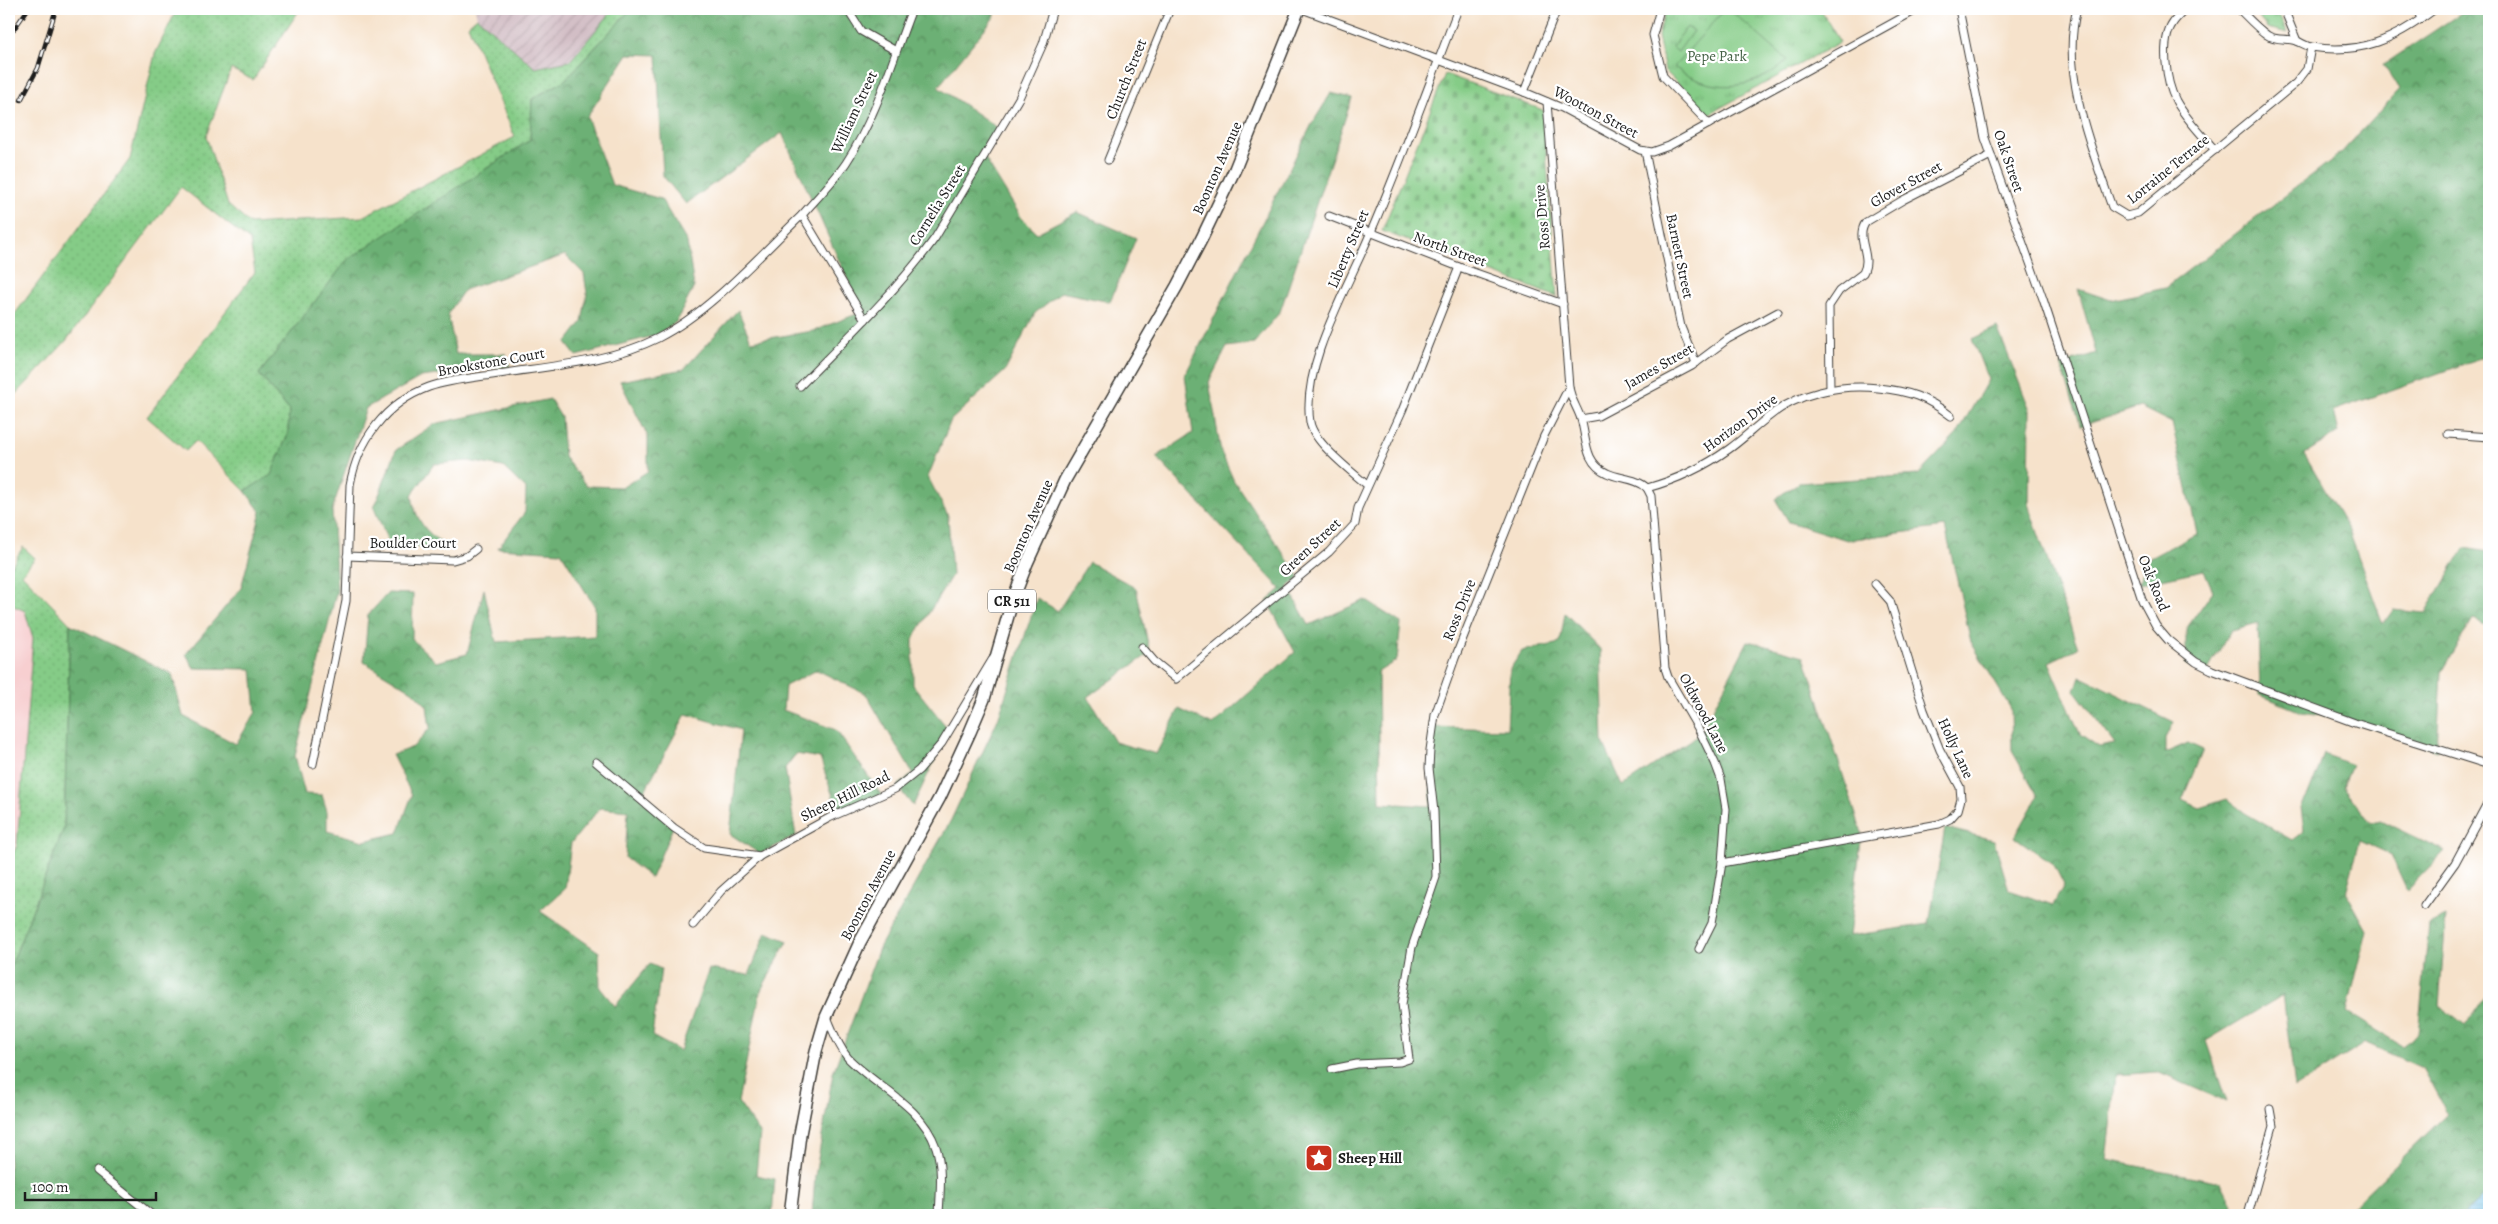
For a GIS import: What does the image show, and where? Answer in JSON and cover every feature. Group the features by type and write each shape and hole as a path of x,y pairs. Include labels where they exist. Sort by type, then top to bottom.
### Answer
{"main road":[{"name":"Boonton Avenue","path":"790,1215 800,1134 816,1051 826,1017 860,942 940,797 984,699 998,649 1027,563 1065,480 1177,286 1202,238 1235,169 1301,9"}],"street":[{"path":"847,9 861,31 896,51"},
{"name":"William Street","path":"802,215 839,172 857,145 879,97 912,9"},
{"name":"Cornelia Street","path":"800,386 864,320 922,256 935,238 1019,98 1043,44 1053,9"},
{"name":"Church Street","path":"1108,160 1170,9"},
{"name":"Wootton Street","path":"1301,9 1524,92 1645,152 1669,146 1918,9"},
{"name":"Liberty Street","path":"1367,485 1340,462 1314,433 1310,422 1308,393 1316,357 1371,234 1458,9"},
{"path":"1524,92 1557,9"},
{"path":"1660,9 1653,36 1663,76 1709,124"},
{"name":"Oak Street","path":"1959,9 1982,123 1991,155 2049,318"},
{"name":"Lorraine Terrace","path":"2077,9 2073,28 2072,64 2087,129 2109,198 2116,211 2127,216 2138,213 2304,74 2309,63 2311,47"},
{"path":"2186,9 2173,22 2166,39 2165,51 2172,89 2182,110 2215,150"},
{"path":"2239,9 2269,37 2296,41 2311,47 2342,49 2365,46 2390,38 2435,9"},
{"path":"2284,9 2296,41"},
{"path":"2417,9 2421,19"},
{"name":"Ross Drive","path":"1332,1069 1357,1064 1400,1062 1409,1059 1402,1004 1412,947 1436,877 1434,812 1429,768 1435,715 1454,658 1544,436 1570,387 1547,102"},
{"name":"Barnett Street","path":"1645,152 1681,327 1696,363"},
{"name":"Glover Street","path":"1830,390 1828,312 1835,296 1863,273 1866,268 1867,256 1862,238 1863,226 1866,222 1902,200 1991,155"},
{"path":"802,215 864,320"},
{"name":"Brookstone Court","path":"313,764 346,601 353,471 365,441 375,426 398,404 416,392 443,383 599,357 636,348 658,338 693,316 802,215"},
{"name":"North Street","path":"1329,216 1371,234 1563,304"},
{"name":"Green Street","path":"1142,647 1154,662 1176,679 1260,610 1338,542 1355,524 1358,508 1367,485 1402,411 1459,267"},
{"name":"James Street","path":"1581,419 1598,416 1696,363 1728,339 1778,312"},
{"name":"Oak Road","path":"2049,318 2142,600 2156,626 2168,640 2196,662 2212,670 2354,723 2489,765"},
{"path":"1570,387 1570,399 1581,419 1585,442 1592,462 1606,473 1636,482 1647,488"},
{"name":"Horizon Drive","path":"1647,488 1706,464 1747,435 1768,416 1799,399 1830,390 1869,387 1910,393 1932,401 1950,416"},
{"path":"2448,434 2489,437"},
{"name":"Oldwood Lane","path":"1647,488 1651,496 1665,668 1668,677 1699,730 1720,779 1726,809 1722,863 1712,923 1699,949"},
{"name":"Boulder Court","path":"348,556 453,560 467,556 476,549"},
{"name":"Holly Lane","path":"1722,863 1939,824 1950,819 1958,810 1961,799 1958,781 1940,750 1924,710 1890,601 1875,584"},
{"name":"Sheep Hill Road","path":"693,925 721,891 760,856 829,818 895,789 919,770 947,735 998,649"},
{"path":"596,762 680,833 704,848 760,856"},
{"path":"2424,906 2455,863 2489,800"},
{"path":"826,1017 839,1045 847,1057 912,1111 930,1135 936,1146 940,1169 939,1215"},
{"path":"2248,1215 2273,1126 2270,1110"},
{"path":"98,1171 152,1215"}],"shaded area":[{"path":"475,9 614,9 570,61 535,68 477,17"},
{"path":"9,604 25,611 33,638 17,845 9,863"}],"green space":[{"path":"177,9 300,9 253,80 231,69 206,136 228,205 250,224 362,217 515,137 468,25 477,17 535,68 570,61 614,9 631,9 564,81 532,99 530,140 347,261 259,374 289,410 288,434 271,476 245,491 196,441 186,451 147,417 255,272 250,241 181,187 66,341 9,402 9,322 130,159 155,54"},
{"path":"631,9 830,9 849,13 851,9 995,9 995,16 938,87 999,129 983,155 1021,217 1037,233 1077,212 1136,238 1110,302 1061,292 1035,313 1005,371 951,420 928,477 948,516 952,575 913,639 913,685 949,730 913,806 897,786 913,774 866,694 817,670 785,686 783,710 836,730 882,796 839,814 820,758 796,754 785,768 796,836 760,854 730,834 741,730 686,714 641,798 673,827 651,878 625,858 628,811 600,808 571,843 565,889 540,911 599,952 600,988 615,1006 650,964 661,969 652,1036 680,1051 709,969 749,975 766,932 788,941 761,990 738,1102 760,1133 756,1175 775,1179 772,1215 9,1215 9,971 64,828 70,624 172,674 183,716 236,744 256,712 252,669 194,668 186,654 241,588 261,512 245,491 271,475 288,434 289,410 259,374 347,260 530,140 532,99 564,81","holes":["628,54 657,55 663,176 686,204 782,133 862,312 813,331 751,341 738,310 684,369 620,381 648,437 648,471 623,487 587,486 564,457 561,417 550,399 434,424 396,450 374,508 389,544 450,549 435,538 424,526 416,513 412,495 434,464 468,461 503,467 526,489 525,512 498,548 561,552 595,607 595,636 496,642 484,589 467,654 436,662 412,639 413,594 388,593 368,615 364,662 412,691 427,706 430,728 413,747 392,755 412,795 398,833 364,841 327,831 327,811 322,795 305,794 295,756 337,590 332,510 366,408 421,377 510,366 506,354 456,354 448,314 464,290 565,255 584,274 587,293 582,322 566,343 576,356 657,335 676,322 694,287 687,242 661,199 612,185 587,117"]},
{"name":"Pepe Park","path":"1666,9 1820,9 1840,42 1709,114 1665,71 1658,36"},
{"path":"1725,9 1729,9 1787,60 1774,71 1761,78 1732,86 1703,82 1688,76 1674,67"},
{"path":"2252,9 2276,9 2288,33 2267,28"},
{"path":"2465,9 2489,9 2489,355 2333,411 2338,433 2304,454 2349,531 2383,624 2393,610 2426,613 2464,548 2489,552 2489,628 2473,619 2441,672 2437,750 2346,718 2301,712 2260,695 2258,623 2231,630 2207,672 2186,664 2186,629 2213,591 2204,570 2139,584 2144,561 2197,533 2172,423 2140,407 2081,426 2061,365 2096,353 2078,289 2111,300 2165,288 2342,152 2400,89 2383,65"},
{"path":"1687,27 1693,31 1678,52 1672,47"},
{"path":"1445,74 1543,110 1557,297 1382,231"},
{"path":"1331,93 1352,98 1280,312 1254,343 1227,347 1209,382 1221,452 1234,481 1300,578 1288,587 1309,625 1365,600 1401,623 1397,660 1378,672 1380,803 1431,806 1432,727 1507,729 1510,669 1522,651 1560,643 1565,613 1600,649 1603,742 1623,786 1700,734 1748,641 1804,656 1862,833 1849,936 1929,924 1945,828 1994,840 2009,890 2053,905 2064,885 2054,865 2015,837 2038,796 2012,751 2011,709 1971,642 1945,527 1847,540 1789,522 1775,499 1798,483 1918,475 1957,434 1988,380 1972,339 1997,327 2030,410 2029,507 2078,648 2049,662 2080,734 2099,747 2115,744 2075,691 2080,676 2174,722 2165,738 2165,753 2188,743 2203,750 2182,800 2199,808 2227,799 2245,813 2292,840 2304,831 2301,807 2308,795 2324,754 2352,765 2343,787 2371,823 2380,820 2445,851 2407,890 2391,855 2360,841 2346,892 2367,930 2347,1012 2402,1046 2418,1034 2429,925 2446,917 2439,1005 2465,1026 2489,991 2489,1191 2463,1215 2344,1215 2447,1114 2422,1068 2366,1043 2295,1088 2283,995 2206,1041 2227,1102 2157,1072 2116,1075 2106,1160 2221,1182 2232,1204 2227,1215 812,1215 815,1176 833,1073 879,948 951,820 998,719 1037,598 1058,611 1089,562 1136,588 1150,653 1088,697 1115,742 1156,754 1179,709 1213,725 1295,652 1267,601 1281,589 1156,457 1193,433 1185,375 1312,124"},
{"path":"23,547 35,558 22,574 70,624 64,828 9,971 9,863 17,845 33,638 25,611 9,604 9,570"}],"water":[{"path":"2489,1191 2489,1215 2463,1215"}],"railway":[{"path":"9,36 28,9"},
{"path":"21,100 38,68 56,9"}],"place":[{"name":"Sheep Hill","path":"1319,1158"}]}
